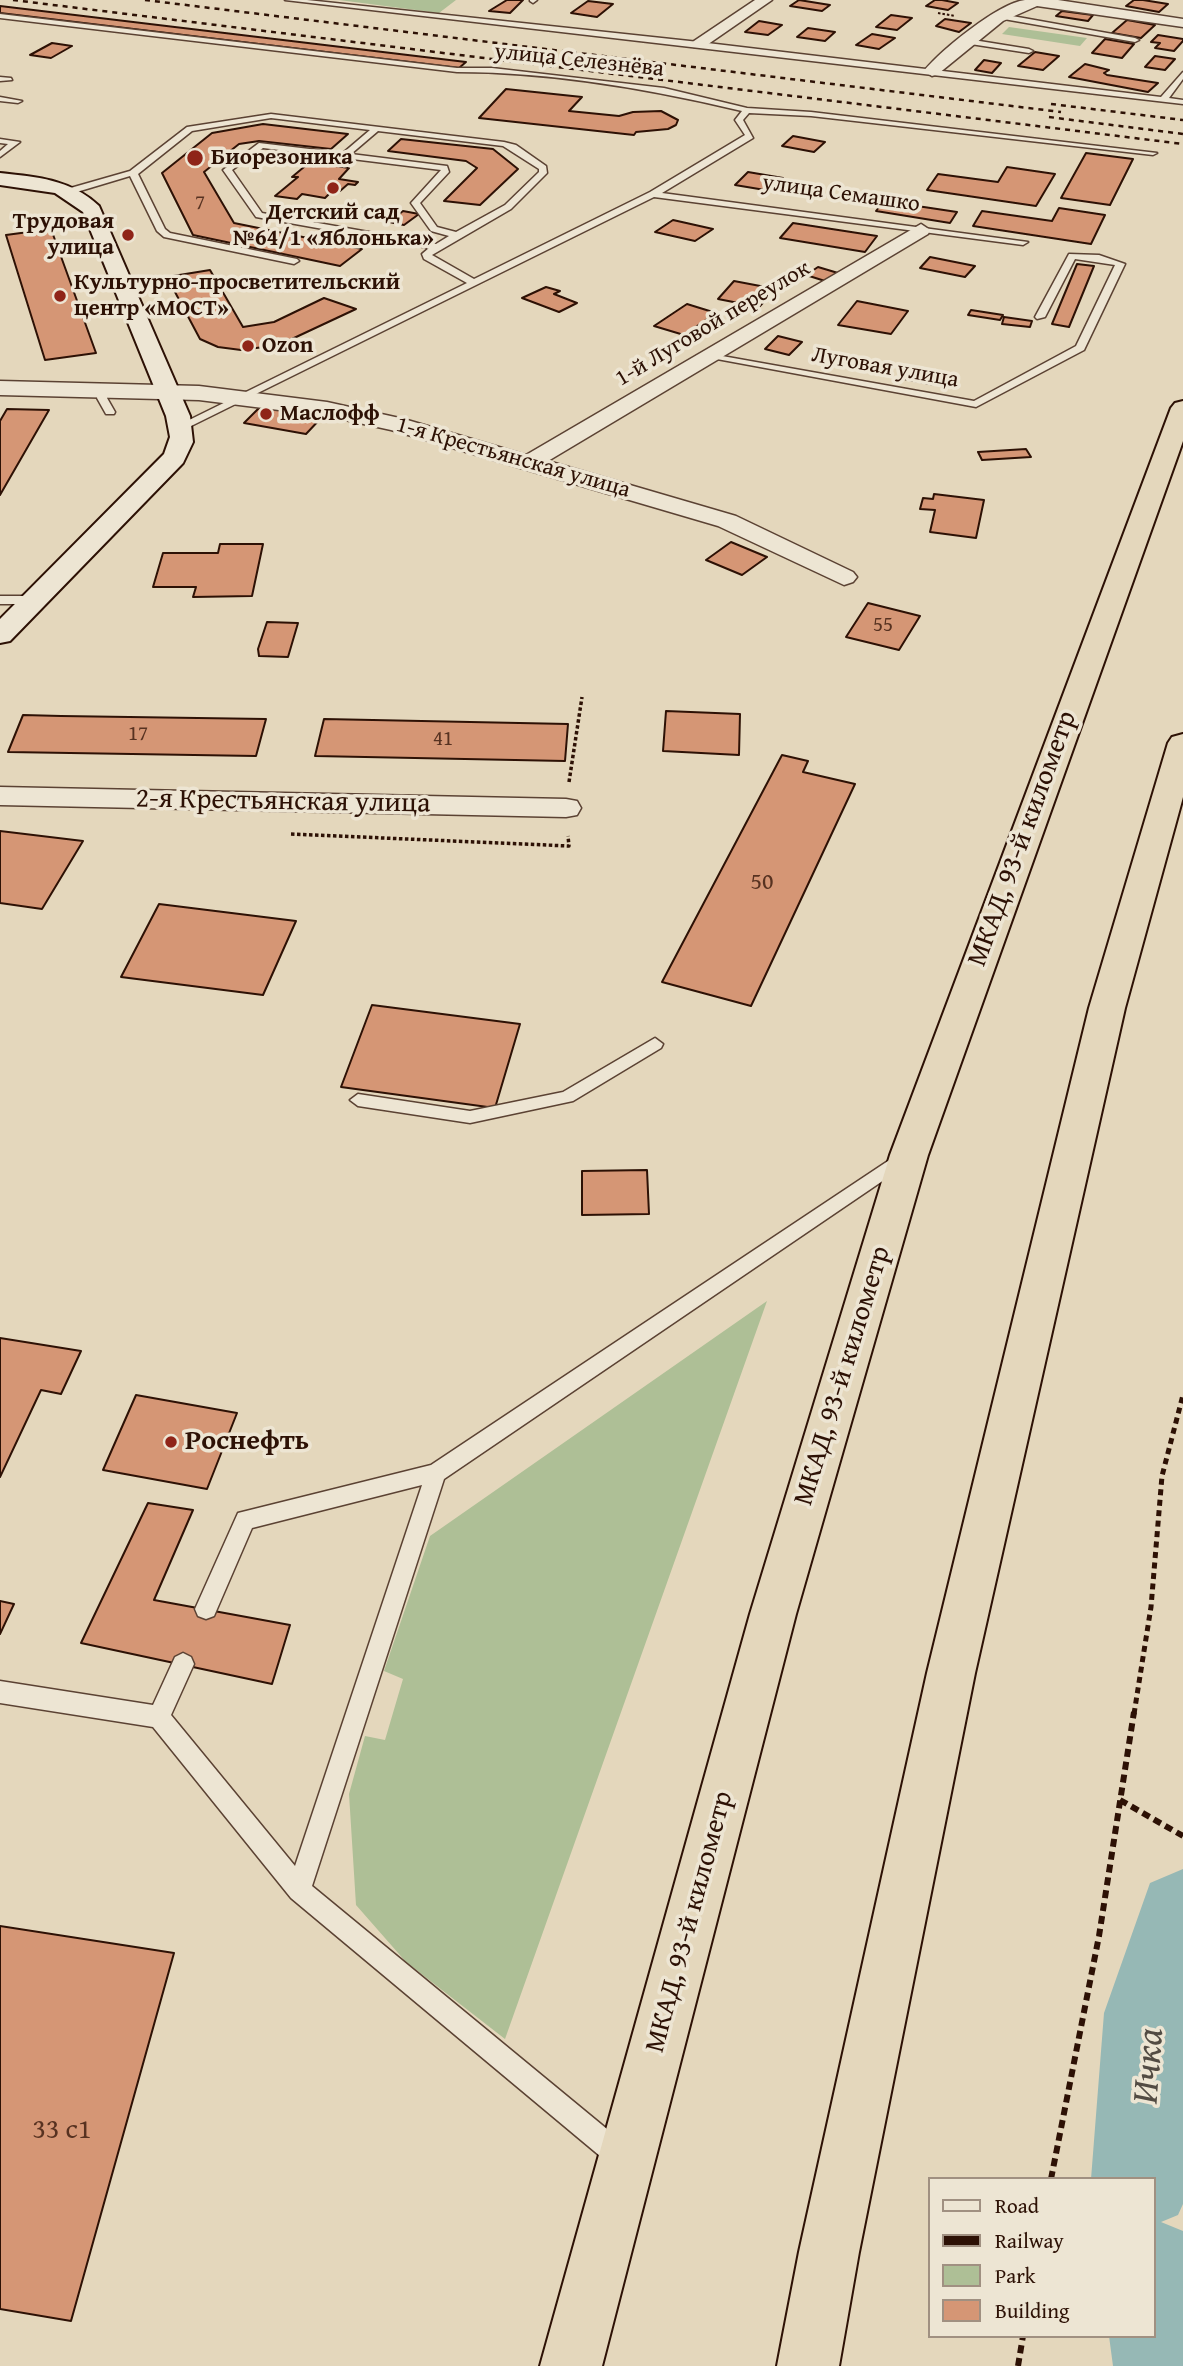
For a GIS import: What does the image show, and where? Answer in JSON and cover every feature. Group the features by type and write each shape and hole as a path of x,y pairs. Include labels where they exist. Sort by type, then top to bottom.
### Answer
{"highway":[{"name":"МКАД, 93-й километр","path":"571,2366 773,1614 909,1155 1183,408"},
{"path":"808,2366 829,2252 946,1700 1050,1244 1107,1008 1183,743"}],"main road":[{"path":"0,179 63,188 82,199 92,211 181,428 182,442 174,458 0,635"}],"street":[{"path":"699,44 761,0"},
{"path":"932,71 1001,16 1035,0 1183,23"},
{"name":"1-й Луговой переулок","path":"530,462 921,230"},
{"name":"1-я Крестьянская улица","path":"0,388 166,390 243,397 327,409 396,424 727,521 844,577"},
{"name":"2-я Крестьянская улица","path":"0,796 566,808"}],"lane":[{"path":"288,0 699,44 1183,102"},
{"name":"улица Селезнёва","path":"0,16 457,70 492,70 664,90 747,110 811,114 1153,153"},
{"path":"1001,16 1135,40"},
{"path":"967,41 1029,51"},
{"path":"1163,100 1183,74"},
{"path":"0,99 18,101"},
{"path":"181,428 653,194 750,136 739,120 747,110"},
{"path":"63,188 133,173 184,132 202,126 276,116 508,145 543,168 543,173 508,207 457,234 427,257 474,283"},
{"path":"345,155 376,129"},
{"path":"0,141 16,142 0,155"},
{"path":"437,247 260,215 227,170 262,145 445,168 415,203 434,229 457,234"},
{"path":"133,173 161,231 167,235 294,261"},
{"name":"улица Семашко","path":"653,194 1023,242"},
{"name":"Луговая улица","path":"711,357 976,404 1080,348 1120,264 1099,258 1072,256 1040,317"},
{"path":"103,389 102,398 110,412"},
{"path":"0,600 34,600"},
{"path":"358,1100 470,1117 567,1097 654,1044"},
{"path":"206,1609 245,1520 436,1473 909,1155"},
{"path":"299,1891 436,1473"},
{"path":"159,1717 183,1664"},
{"path":"0,1692 159,1717 299,1891 626,2161"}],"path":[{"path":"566,808 582,697"},
{"path":"1051,2177 1099,1936 1151,1607 1162,1476 1183,1395"},
{"path":"1120,1800 1183,1836"},
{"path":"1018,2366 1023,2338"}],"green space":[{"path":"339,0 456,0 439,13"},
{"path":"1009,27 1087,38 1080,46 1002,34"},
{"path":"767,1301 505,2039 406,1962 356,1905 349,1794 365,1736 385,1740 403,1679 384,1671 430,1536"}],"building":[{"path":"507,0 523,0 510,13 489,11"},
{"path":"799,0 830,5 822,11 790,6"},
{"path":"935,0 958,3 948,10 926,6"},
{"path":"1134,0 1168,4 1159,12 1126,6"},
{"path":"588,1 613,4 597,17 571,13"},
{"path":"0,6 466,62 459,68 0,13"},
{"path":"1062,11 1093,15 1088,21 1056,16"},
{"path":"891,15 912,18 897,30 876,27"},
{"path":"945,19 971,23 959,32 936,26"},
{"path":"1127,20 1155,25 1141,38 1112,33"},
{"path":"759,21 782,25 768,35 745,32"},
{"path":"808,28 835,32 825,41 797,37"},
{"path":"872,34 895,38 879,49 856,45"},
{"path":"1158,35 1183,41 1174,51 1155,48 1160,43 1151,42"},
{"path":"1105,39 1134,44 1122,58 1092,53"},
{"path":"52,43 72,46 51,58 30,55"},
{"path":"1035,52 1059,56 1043,70 1018,66"},
{"path":"1155,56 1175,59 1165,70 1145,67"},
{"path":"984,60 1001,63 992,73 975,70"},
{"path":"1085,64 1109,70 1104,73 1107,75 1158,83 1148,92 1069,77"},
{"path":"506,89 582,97 569,111 619,116 633,112 661,111 678,120 676,125 668,129 636,132 634,135 479,118"},
{"path":"263,124 348,134 331,149 259,141 239,144 204,172 234,223 362,249 340,266 193,235 162,173 212,133"},
{"path":"793,136 825,142 814,152 782,146"},
{"path":"401,139 493,149 518,169 480,205 444,201 477,168 466,161 388,151"},
{"path":"1086,153 1133,159 1110,205 1061,198"},
{"path":"310,162 349,168 339,179 358,182 355,185 348,184 340,191 333,190 325,198 302,194 297,199 275,196 298,177 292,177"},
{"path":"1007,167 1055,174 1036,206 927,190 938,174 998,182"},
{"path":"748,172 783,178 771,191 735,185"},
{"path":"884,201 957,212 950,223 876,211"},
{"path":"1059,208 1105,215 1091,244 973,226 982,211 1052,221"},
{"path":"403,211 419,214 404,225 389,222"},
{"path":"673,220 713,229 695,241 655,232"},
{"path":"793,223 877,236 865,252 780,238"},
{"path":"51,229 96,353 45,360 6,235"},
{"path":"930,257 975,266 965,277 920,268"},
{"path":"1077,264 1094,266 1069,327 1052,324"},
{"path":"818,267 838,273 825,281 806,275"},
{"path":"210,270 243,327 274,322 324,298 356,309 279,345 241,350 218,347 200,339 167,277"},
{"path":"734,281 776,289 759,307 718,299"},
{"path":"546,287 560,291 554,294 577,303 559,312 522,298"},
{"path":"857,301 908,311 891,334 838,325"},
{"path":"687,304 716,313 684,335 654,326"},
{"path":"971,310 1003,315 1000,320 968,315"},
{"path":"1004,317 1032,321 1030,327 1002,324"},
{"path":"778,336 802,342 789,355 765,349"},
{"path":"910,370 941,376 935,385 904,379"},
{"path":"261,406 322,417 306,434 244,423"},
{"path":"7,409 49,410 0,495 0,421"},
{"path":"1026,449 1031,457 982,460 978,452"},
{"path":"934,494 984,500 976,538 930,532 935,510 920,509 923,498 933,499"},
{"path":"731,542 767,557 742,575 706,560"},
{"path":"220,544 263,544 252,596 193,597 196,587 153,587 163,553 218,553"},
{"path":"868,603 920,616 899,650 846,637"},
{"path":"267,622 298,623 288,657 259,656 258,649"},
{"path":"666,711 740,714 739,755 663,751"},
{"path":"23,715 266,719 256,756 8,752"},
{"path":"324,719 568,724 565,761 315,756"},
{"path":"782,755 808,761 803,772 855,784 751,1006 662,982"},
{"path":"0,831 83,841 42,909 0,903"},
{"path":"159,904 296,921 263,995 121,977"},
{"path":"372,1005 520,1024 495,1108 341,1087"},
{"path":"647,1170 649,1214 582,1215 582,1171"},
{"path":"0,1338 81,1351 61,1394 41,1390 0,1477"},
{"name":"Роснефть","path":"136,1395 237,1413 207,1489 103,1470"},
{"path":"148,1503 193,1510 154,1600 290,1625 272,1684 81,1643"},
{"path":"0,1601 14,1604 0,1634"},
{"path":"0,1926 174,1953 71,2321 0,2309"}],"waterway":[{"name":"Ичка","path":"1142,2177 1153,2013 1183,1916"},
{"name":"Ичка","path":"1155,2285 1168,2366"}],"railway":[{"path":"13,0 1183,144"},
{"path":"145,0 1061,112"},
{"path":"1051,104 1183,120"},
{"path":"1049,117 1183,134"}],"place":[{"name":"Биорезоника","path":"195,158"},
{"name":"Детский сад №64/1 «Яблонька»","path":"333,188"},
{"name":"Трудовая улица","path":"128,235"},
{"name":"Культурно-просветительский центр «МОСТ»","path":"60,296"},
{"name":"Ozon","path":"248,346"},
{"name":"Маслофф","path":"266,414"},
{"name":"Роснефть","path":"171,1442"}]}
